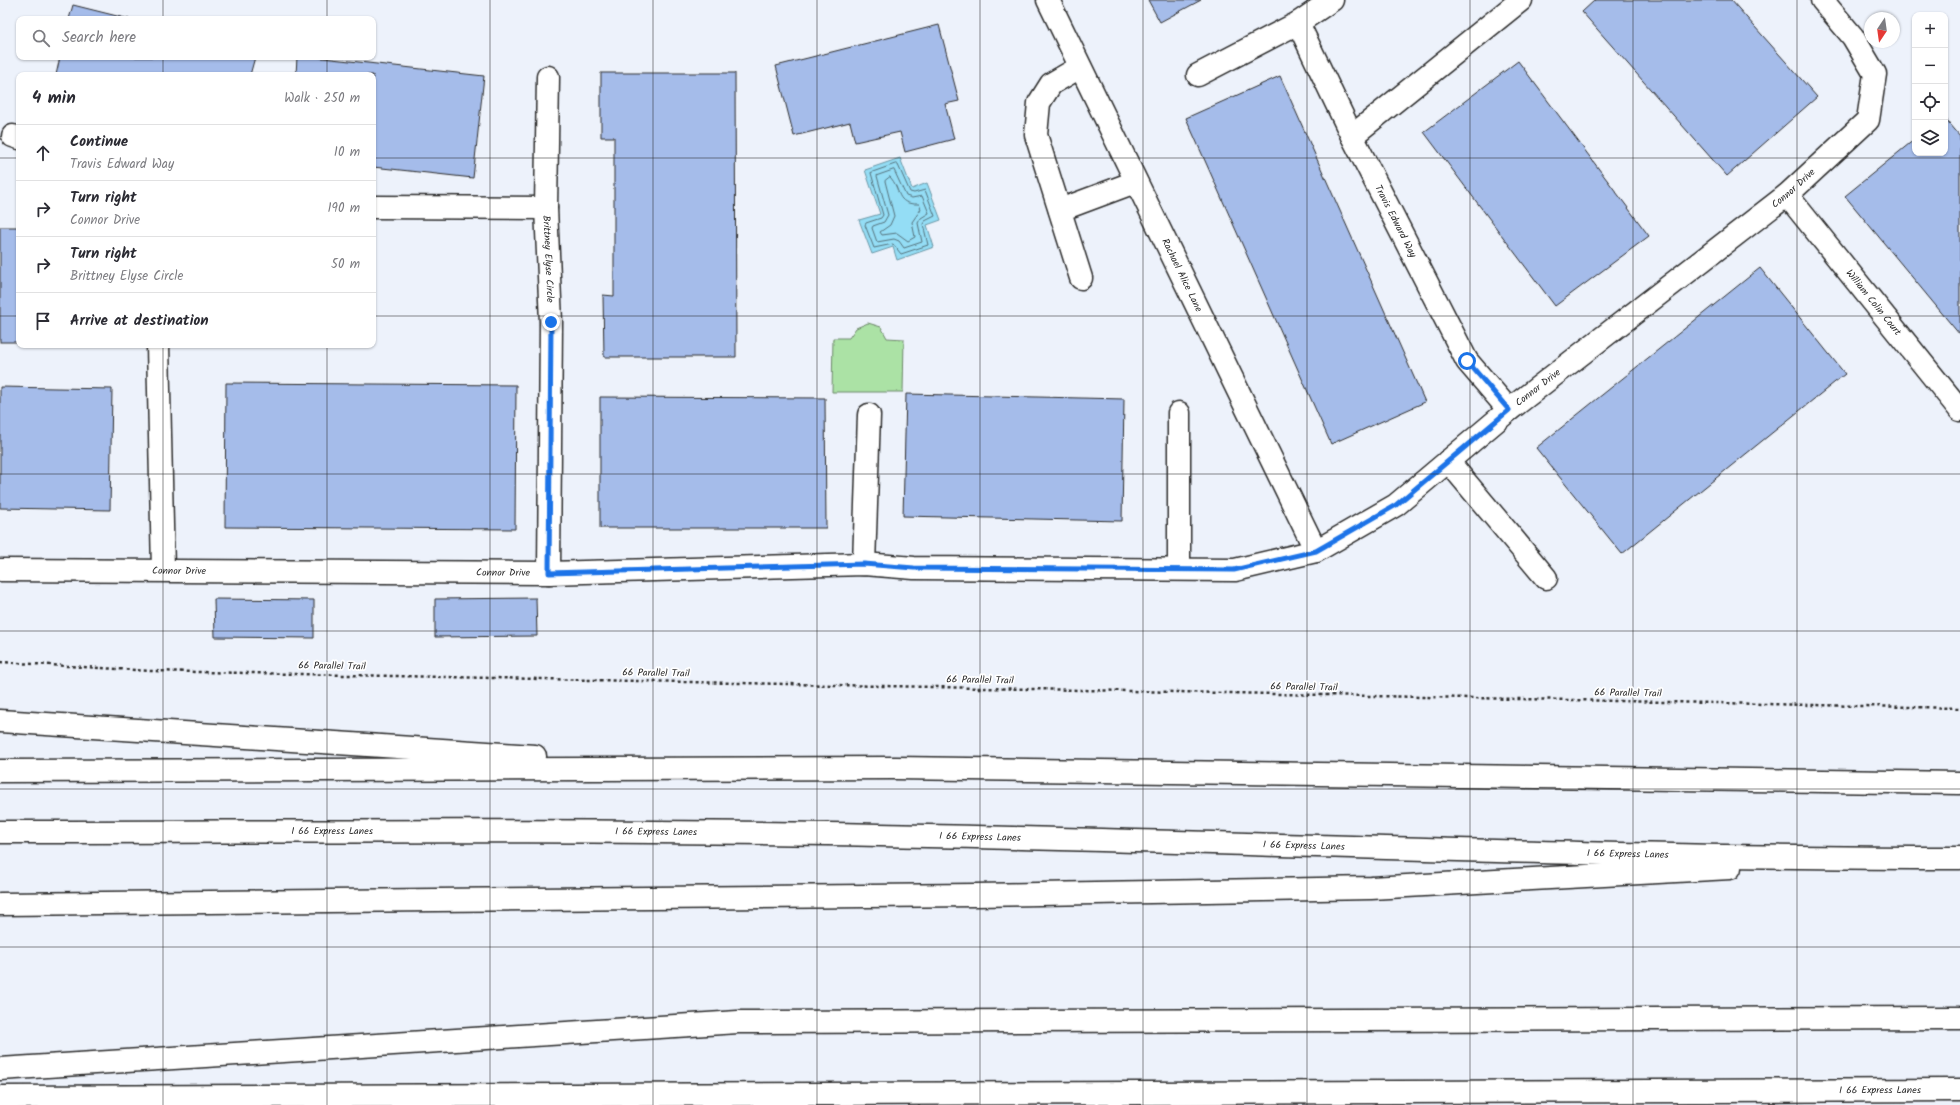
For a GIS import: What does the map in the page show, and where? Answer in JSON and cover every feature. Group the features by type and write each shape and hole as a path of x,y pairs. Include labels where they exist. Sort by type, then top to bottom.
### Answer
{"main road":[{"name":"Rachael Alice Lane","path":"1048,0 1135,182 1316,551"},
{"path":"1198,74 1298,23 1332,0"},
{"path":"1352,136 1521,0"},
{"name":"Connor Drive","path":"0,570 549,573 864,564 914,568 1234,570 1316,551 1396,505 1509,410 1787,195 1868,120 1875,74 1853,37 1822,0"},
{"name":"Travis Edward Way","path":"1298,23 1352,136 1467,361 1509,410"},
{"path":"1080,67 1051,84 1039,103 1036,135 1081,278"},
{"name":"Brittney Elyse Circle","path":"548,77 546,208 551,322 549,573"},
{"path":"1060,210 1135,182"},
{"name":"William Colin Court","path":"1787,195 1960,410"},
{"name":"Brittney Elyse Circle","path":"376,207 546,208"},
{"path":"158,348 164,570"},
{"path":"1179,413 1179,570"},
{"path":"864,564 869,415"},
{"path":"1448,461 1546,578"},
{"path":"0,721 724,768"},
{"path":"0,771 895,768 1960,783"},
{"name":"I 66 Express Lanes","path":"0,832 570,831 830,834 1503,851 1960,858"},
{"path":"0,904 976,895 1371,888 1901,858"},
{"path":"0,1069 738,1022 1572,1018 1960,1018"},
{"name":"I 66 Express Lanes","path":"0,1097 1960,1090"}],"path":[{"name":"66 Parallel Trail","path":"0,662 151,671 1960,708"}],"green space":[{"path":"868,323 881,327 887,338 904,339 903,392 832,392 833,338 849,338 856,328"}],"water":[{"path":"900,158 912,189 927,183 941,220 927,225 934,247 897,260 893,247 872,254 859,220 880,214 865,170"}],"building":[{"path":"1148,0 1201,0 1160,22"},
{"path":"1595,0 1731,0 1817,97 1727,176 1582,12"},
{"path":"73,5 117,16 70,16"},
{"path":"939,25 959,101 945,104 954,139 905,152 900,132 855,142 850,122 794,136 776,66"},
{"path":"59,60 254,60 251,72 57,72"},
{"path":"297,60 341,60 484,76 473,178 376,167 376,72 296,72"},
{"path":"1518,61 1649,236 1555,306 1424,132"},
{"path":"601,73 735,73 736,357 604,357 603,295 614,296 614,137 601,137"},
{"path":"1280,76 1425,402 1331,444 1186,118"},
{"path":"1948,122 1960,136 1960,335 1845,196 1912,141 1912,156 1948,156"},
{"path":"0,227 16,227 16,342 0,342"},
{"path":"1760,268 1845,374 1622,554 1536,448"},
{"path":"226,383 516,385 515,529 225,527"},
{"path":"0,387 112,389 110,510 0,508"},
{"path":"906,394 1124,399 1122,521 903,516"},
{"path":"600,397 825,398 826,528 600,528"},
{"path":"536,598 537,636 435,637 435,599"},
{"path":"214,599 314,600 314,638 215,637"}],"route":[{"path":"551,322 549,573 864,564 914,568 1234,570 1316,551 1396,505 1509,410 1467,361"}]}
